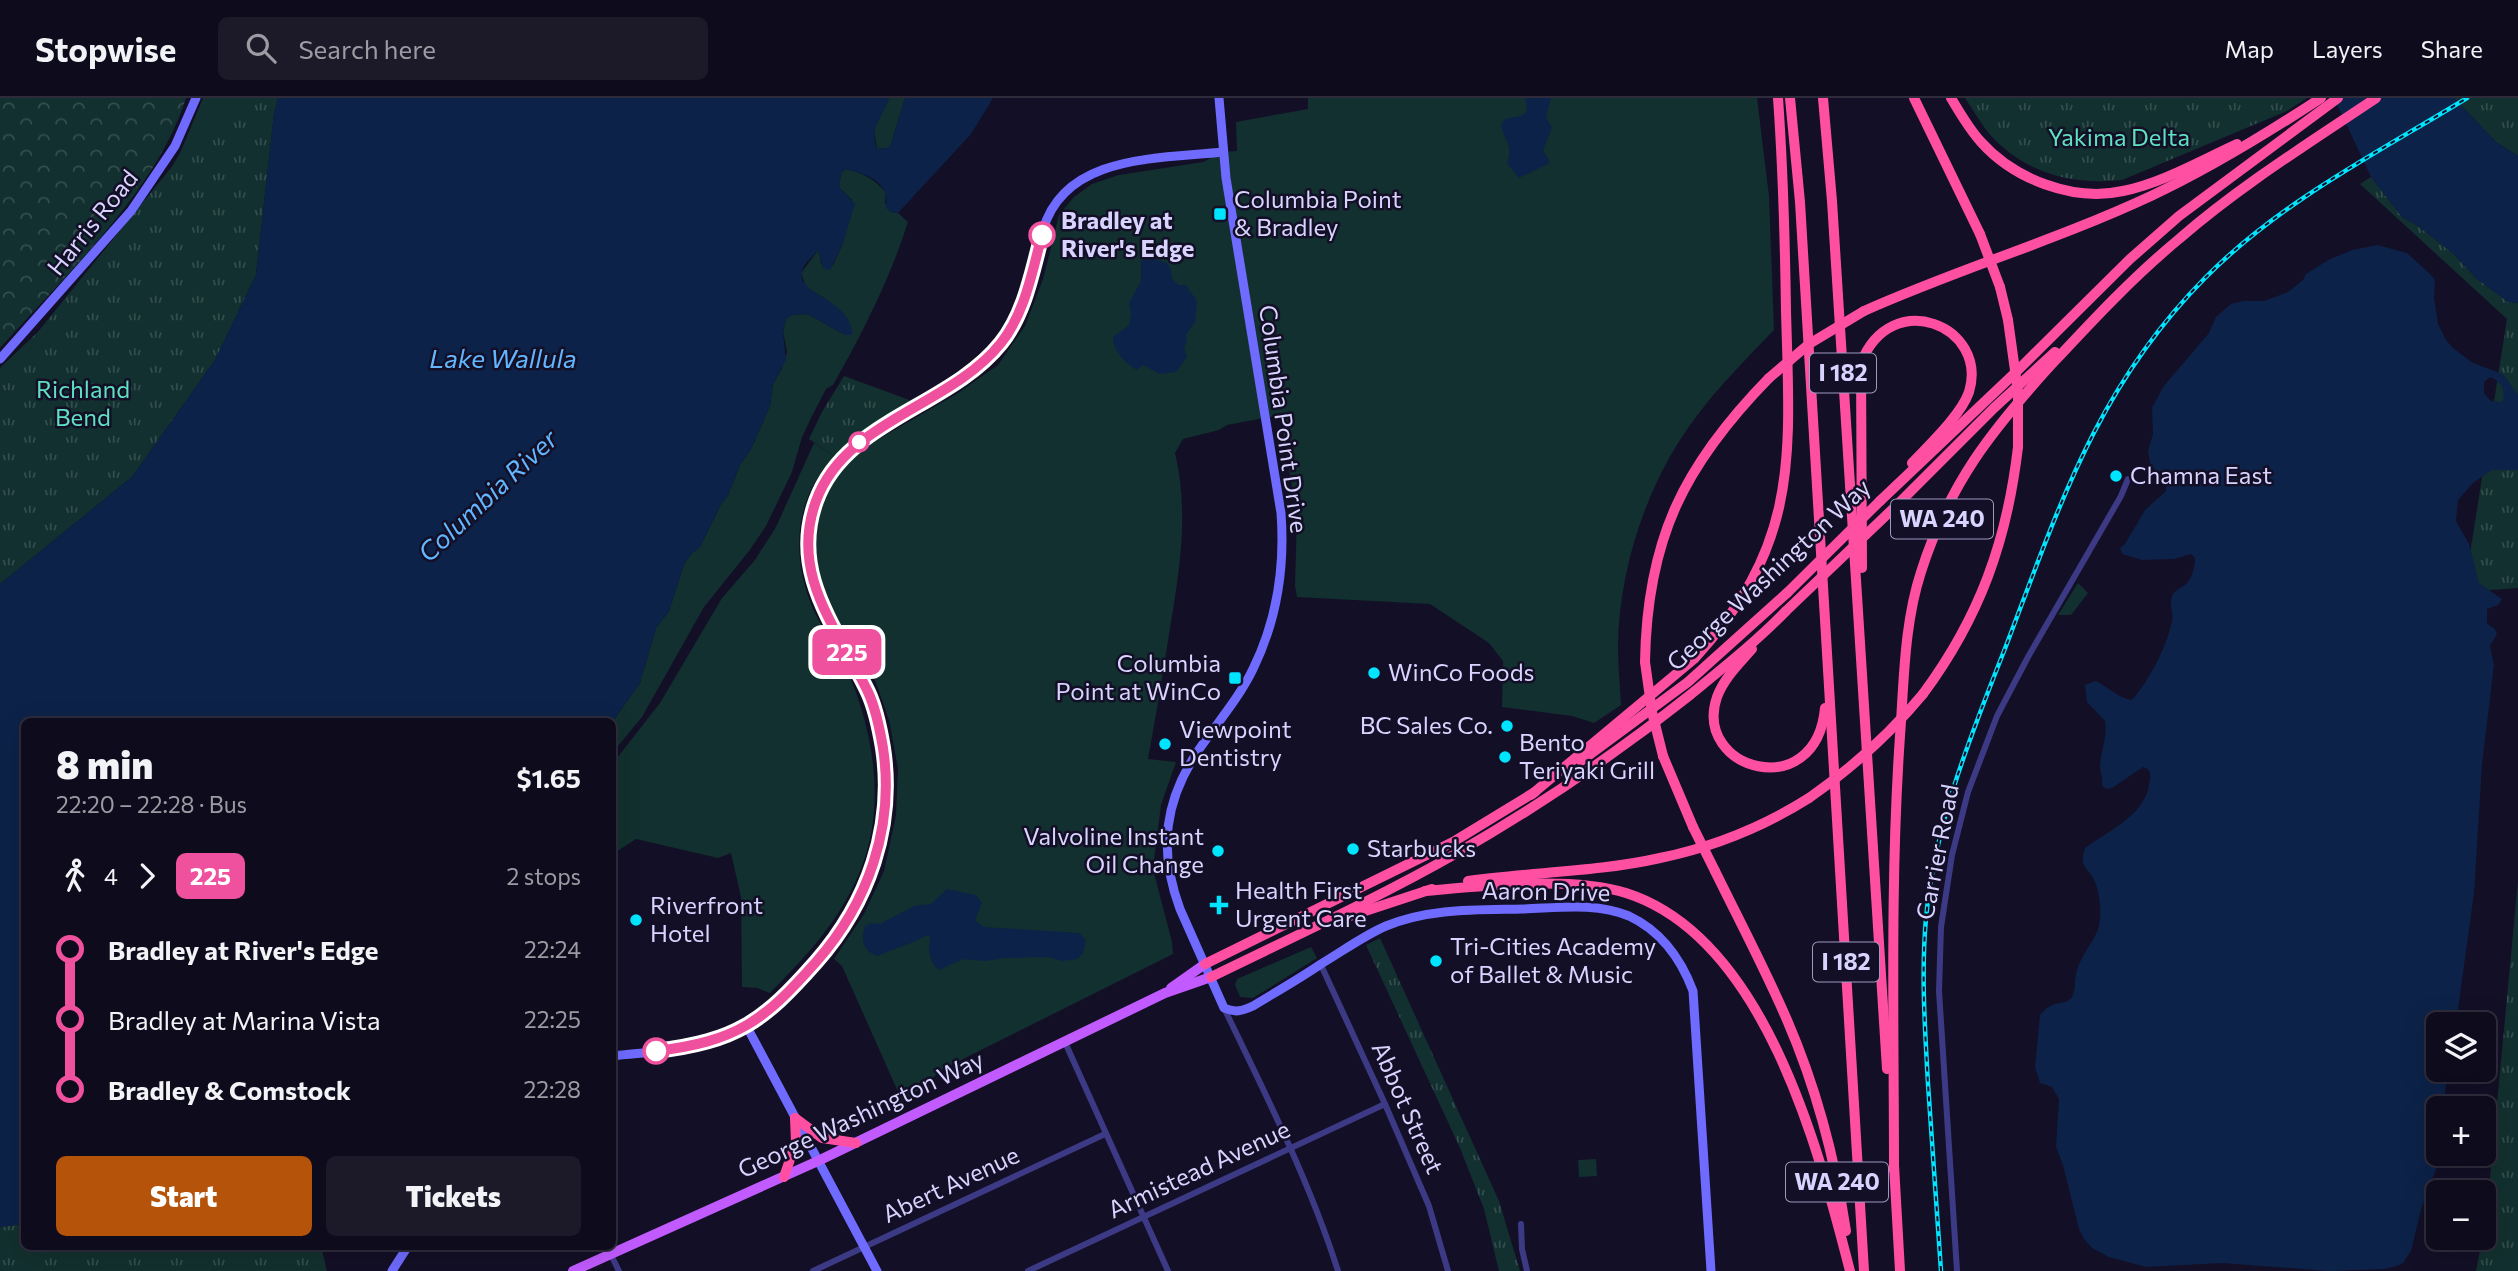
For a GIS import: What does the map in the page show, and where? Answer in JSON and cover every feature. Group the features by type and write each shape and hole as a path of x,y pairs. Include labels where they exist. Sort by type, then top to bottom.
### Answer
{"highway":[{"path":"1531,794 1694,659 1720,631 1742,600 1770,541 1782,501 1789,436 1778,98"},
{"name":"I 182","path":"1790,98 1801,202 1864,1271"},
{"name":"I 182","path":"1823,98 1829,146 1900,1271"},
{"path":"1303,932 1426,891 1499,876 1660,859 1716,843 1752,829 1809,798 1870,752 1923,694 1961,636 1989,578 2009,511 2018,447 2018,392 2008,320 2000,287 1980,234 1914,98"},
{"path":"1951,98 1980,141 2011,167 2044,184 2090,192 2121,192 2145,184 2287,120"},
{"name":"WA 240","path":"1851,1271 1834,1167 1801,1056 1776,996 1693,827 1663,756 1651,712 1646,662 1647,616 1653,574 1674,509 1712,443 1769,378 1809,344 1864,311 2149,197 2194,175 2287,120 2304,115 2321,98"},
{"name":"George Washington Way","path":"1205,964 1453,842 1607,743 1688,682 1787,593 2130,259 2304,115 2338,98"},
{"name":"WA 240","path":"1894,1170 1894,843 1901,714 1915,593 1931,544 1952,496 1984,443 2111,300 2180,237 2231,197 2376,98"},
{"name":"George Washington Way","path":"1211,977 1455,854 1576,779 1673,708 1785,612 1994,408 2111,300"},
{"path":"1861,648 1861,363 1873,340 1890,326 1908,321 1931,323 1957,339 1968,357 1971,382 1968,394 1949,421 1881,501"},
{"path":"1785,612 1727,677 1718,696 1715,707 1718,734 1733,755 1756,766 1776,767 1795,762 1811,749 1819,738 1825,711 1826,653"},
{"path":"1426,891 1494,886 1590,886 1627,893 1661,908 1690,927 1730,972 1760,1019 1780,1059 1806,1116 1851,1271"},
{"path":"795,1118 822,1138 856,1143"},
{"path":"784,1177 796,1142 795,1118"}],"main road":[{"name":"George Washington Way","path":"1165,993 1205,964"},
{"name":"George Washington Way","path":"573,1271 784,1177 1165,993 1211,977"}],"street":[{"name":"Harris Road","path":"0,359 131,211 171,153 196,98"},
{"name":"Columbia Point Drive","path":"1211,977 1174,894 1166,830 1171,806 1182,778 1200,747 1245,684 1266,638 1277,596 1282,548 1281,513 1223,152 1219,98"},
{"path":"616,1056 686,1048 717,1040 747,1027 789,993 841,932 868,880 883,824 886,778 882,742 870,694 821,602 810,569 807,549 810,519 826,479 843,456 859,442 960,382 1002,343 1025,297 1045,225 1058,200 1068,190 1092,173 1113,165 1223,152"},
{"name":"Carrier Road","path":"1956,1271 1939,991 1944,900 1954,846 1970,785 2002,707 2128,479"},
{"name":"Aaron Drive","path":"1224,1008 1243,1011 1368,934 1423,915 1451,911 1596,908 1619,912 1652,931 1674,953 1685,971 1695,1000 1712,1271"},
{"name":"Abbot Street","path":"1321,965 1429,1206 1446,1271"},
{"path":"1211,977 1290,1149 1326,1234 1338,1271"},
{"path":"747,1027 877,1271"},
{"path":"1064,1040 1168,1271"},
{"name":"Armistead Avenue","path":"1028,1271 1385,1104"},
{"name":"Abert Avenue","path":"813,1271 1105,1135"},
{"path":"1521,1224 1522,1249 1527,1271"},
{"path":"392,1271 405,1250"},
{"path":"610,1253 619,1271"}],"green space":[{"path":"0,98 186,98 154,166 131,199 79,262 0,348"},
{"path":"203,98 262,98 84,296 0,368 38,332 171,168"},
{"name":"Richland Bend","path":"234,98 278,98 256,275 215,360 132,477 0,584 0,368 38,332 171,168"},
{"path":"889,98 905,98 891,144 887,148 877,149 874,130"},
{"path":"1308,98 1757,98 1769,196 1774,330 1696,417 1679,442 1650,496 1630,555 1624,586 1618,646 1621,705 1594,723 1572,716 1502,707 1503,661 1489,643 1430,604 1297,597 1297,516 1280,415 1227,425 1219,430 1183,439 1175,453 1182,497 1180,562 1148,759 1176,762 1161,805 1153,869 1173,954 943,1069 903,1103 842,966 834,959 864,914 884,871 896,815 898,769 889,720 875,680 833,612 816,574 814,534 823,499 843,463 958,393 998,365 1025,326 1043,279 1059,215 1074,197 1092,184 1119,175 1203,162 1223,152 1237,151 1236,122 1308,109"},
{"name":"Yakima Delta","path":"1965,98 2307,98 2287,111 2122,180 2086,181 2052,174 2021,160 1993,138"},
{"path":"2454,98 2518,98 2518,156 2496,142"},
{"path":"846,169 873,180 886,193 885,203 891,212 898,213 908,222 893,264 854,346 812,416 802,437 792,472 766,526 704,607 642,717 616,748 615,718 640,683 656,628 669,611 684,564 700,547 728,495 740,465 751,449 770,406 773,384 787,352 783,332 786,319 791,315 808,314 845,335 824,298 806,287 801,273 819,249 821,264 833,265 843,243 852,200 839,187 841,173"},
{"path":"2371,177 2402,217 2454,254 2476,278 2508,302 2518,303 2518,588 2464,592 2507,319 2360,184"},
{"path":"844,376 912,401 859,434 835,457 809,439"},
{"path":"814,443 835,457 815,482 807,498 800,533 801,568 811,603 851,679 859,701 871,748 875,796 869,843 845,903 811,950 770,993 757,988 742,987 741,897 731,853 718,858 636,839 616,852 616,759 660,703 722,598 755,560 776,527"},
{"path":"2078,583 2088,593 2071,615 2058,615"},
{"path":"2518,881 2518,1271 2476,1271 2480,1250 2496,1250 2496,1180 2490,1180 2491,1166 2496,1166 2496,1114"},
{"path":"1380,938 1499,1201 1520,1271 1499,1271 1484,1209 1460,1148 1366,945"},
{"path":"1311,947 1317,958 1253,998 1240,997 1235,985 1237,979"},
{"path":"1596,1159 1597,1176 1579,1177 1578,1160"},
{"path":"21,1224 21,1250 322,1250 327,1271 0,1271 0,1227"}],"water":[{"name":"Lake Wallula","path":"278,98 889,98 876,128 877,149 887,148 891,144 905,98 993,98 971,134 898,213 886,208 884,190 876,181 846,169 841,173 839,187 855,204 843,243 830,270 823,268 818,250 803,268 802,279 807,286 844,313 850,323 852,335 845,335 808,314 792,315 786,319 783,332 786,360 773,384 770,406 751,449 740,465 728,495 700,547 684,564 669,611 656,628 640,683 615,718 21,718 21,1224 0,1227 0,584 132,477 215,360 256,275"},
{"path":"1525,98 1551,98 1546,117 1552,128 1543,150 1549,160 1548,164 1519,178 1507,163 1509,147 1501,126 1505,119 1525,113"},
{"path":"2334,98 2454,98 2496,142 2518,156 2518,303 2508,302 2476,278 2454,254 2402,217 2371,177"},
{"path":"2378,245 2407,253 2435,280 2434,298 2438,324 2446,340 2473,363 2503,374 2518,395 2518,470 2492,470 2473,483 2458,500 2456,521 2469,544 2479,583 2502,599 2498,605 2487,609 2487,624 2494,628 2497,634 2490,646 2494,665 2482,764 2474,893 2458,1012 2426,1012 2426,1082 2446,1082 2445,1096 2426,1096 2426,1166 2437,1166 2432,1180 2426,1180 2426,1196 2411,1251 2403,1263 2397,1266 2329,1271 2222,1263 2146,1267 2109,1257 2092,1248 2084,1239 2056,1147 2059,1099 2052,1087 2040,1083 2035,1067 2040,1015 2050,1006 2072,997 2076,973 2098,931 2099,895 2093,877 2084,864 2085,848 2133,814 2146,796 2150,779 2148,769 2143,767 2112,788 2106,789 2102,785 2100,768 2105,721 2087,702 2085,685 2096,681 2118,695 2132,700 2162,652 2172,621 2173,594 2188,581 2194,568 2195,558 2191,554 2174,559 2142,560 2122,554 2120,548 2145,510 2166,491 2166,484 2150,463 2148,451 2153,434 2152,408 2163,387 2209,333 2216,317 2231,304 2264,301 2288,292 2303,280 2306,274 2328,260 2352,250","holes":["2490,377 2500,384 2503,390 2502,402 2491,401 2484,393 2484,382"]},
{"path":"1146,256 1167,263 1172,279 1179,285 1186,285 1197,301 1195,322 1186,335 1184,347 1187,357 1176,372 1160,374 1143,365 1137,370 1120,356 1115,347 1113,337 1129,325 1129,303 1141,281 1141,261"},
{"path":"947,889 976,895 982,903 975,920 984,927 1080,933 1086,941 1083,953 1077,959 1062,961 1048,957 985,961 963,959 939,970 930,955 930,936 878,956 869,952 863,941 865,926 871,923 880,924 914,906 931,904"}],"railway":[{"path":"1941,1271 1924,1001 1926,918 1931,882 1937,848 1956,779 2064,497 2085,451 2136,362 2168,319 2205,278 2234,251 2297,202 2467,98"}],"bus line":[{"name":"225","path":"656,1051 686,1048 717,1040 747,1027 789,993 831,945 859,900 868,880 883,824 886,800 884,757 870,694 826,613 813,582 807,549 810,519 820,490 843,456 859,442 960,382 1002,343 1020,311 1042,235"}],"place":[{"name":"Columbia Point & Bradley","path":"1220,214"},
{"name":"Bradley at River's Edge","path":"1042,235"},
{"name":"Chamna East","path":"2116,476"},
{"name":"WinCo Foods","path":"1374,673"},
{"name":"Columbia Point at WinCo","path":"1235,678"},
{"name":"BC Sales Co.","path":"1507,726"},
{"name":"Viewpoint Dentistry","path":"1165,744"},
{"name":"Bento Teriyaki Grill","path":"1505,757"},
{"name":"Starbucks","path":"1353,849"},
{"name":"Valvoline Instant Oil Change","path":"1218,851"},
{"name":"Health First Urgent Care","path":"1219,905"},
{"name":"Riverfront Hotel","path":"636,920"},
{"name":"Tri-Cities Academy of Ballet & Music","path":"1436,961"}],"water label":[{"name":"Columbia River","path":"488,496"}]}
